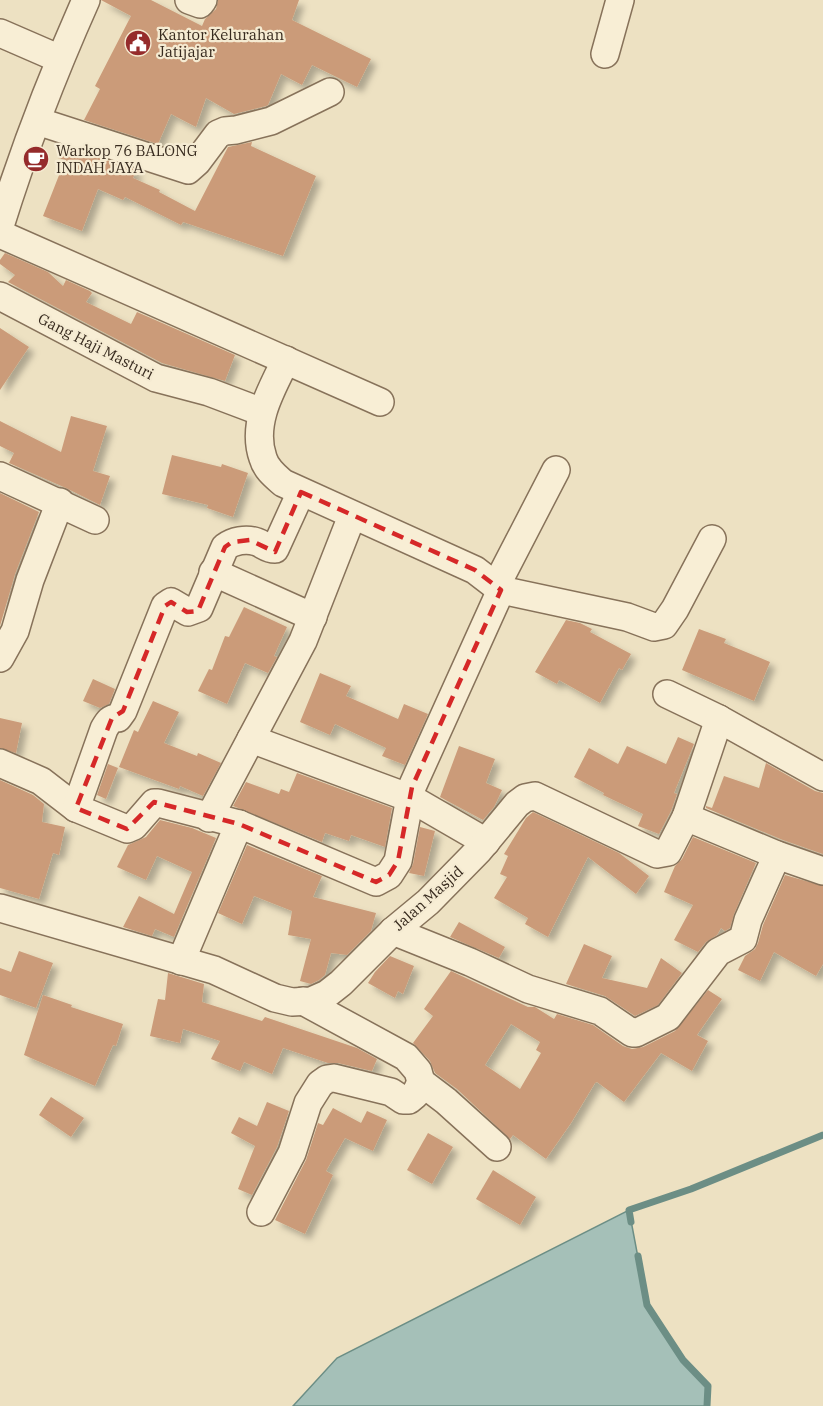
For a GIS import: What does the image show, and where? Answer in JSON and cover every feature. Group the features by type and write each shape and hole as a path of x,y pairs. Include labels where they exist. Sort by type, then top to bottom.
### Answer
{"street":[{"path":"0,226 19,166 60,59 86,0"},
{"path":"189,0 200,3 203,0"},
{"path":"605,54 620,0"},
{"path":"0,33 60,59"},
{"path":"37,121 188,170 218,134 271,121 330,92"},
{"path":"0,234 380,402"},
{"name":"Gang Haji Masturi","path":"0,296 156,378 209,392 262,412"},
{"path":"286,360 260,417 260,444 263,459 269,469 283,483 475,570 499,588 627,616 654,627 664,625 675,609 712,539"},
{"path":"0,763 41,781 76,808 127,829 134,826 154,804 158,803 239,825 376,882 389,875 398,861 412,786 499,588 556,470"},
{"path":"0,476 95,520"},
{"path":"76,808 104,729 112,718 118,718 123,711 165,606 171,602 188,612 199,608 225,547 232,542 250,540 274,549 301,492"},
{"path":"0,658 7,628 30,580 60,502"},
{"path":"209,818 303,641 352,516"},
{"path":"213,572 313,617"},
{"path":"667,694 719,719 823,777"},
{"path":"719,719 686,817 777,855 823,871"},
{"path":"251,739 410,798 486,842"},
{"name":"Jalan Masjid","path":"0,908 214,970 274,998 292,1002 311,1001 327,994 341,983 393,931 428,902 525,798 535,796 657,854 668,852 686,817"},
{"path":"181,961 239,825"},
{"path":"393,931 470,962 528,989 600,1011 632,1033 636,1033 668,1017 718,952 743,939 748,920 777,855"},
{"path":"303,1001 406,1057 418,1071 421,1082 446,1101 496,1147"},
{"path":"261,1212 291,1153 308,1103 320,1084 327,1079 334,1078 391,1092 403,1100 409,1100 415,1095 421,1082"}],"highlighted area":[{"path":"301,492 475,570 501,590 412,787 398,861 389,875 376,882 239,824 154,802 127,829 76,808 112,718 123,711 165,606 171,602 187,612 198,611 225,547 232,542 250,540 275,552"}],"water":[{"path":"629,1210 647,1305 683,1360 708,1386 707,1406 293,1406 337,1358"}],"building":[{"path":"101,0 151,0 202,26 205,19 216,9 218,0 299,0 292,20 371,59 357,87 312,65 302,85 281,74 266,106 234,114 206,98 196,127 171,114 158,144 84,120 100,89 95,86 131,16"},
{"path":"252,142 251,146 316,176 283,256 183,222 181,225 125,197 123,200 98,189 82,231 43,216 65,160 58,158 63,146 137,170 133,178 160,190 159,192 195,211 228,147"},
{"path":"5,253 48,272 63,286 66,280 90,291 92,293 86,302 131,324 137,312 235,355 225,381 162,363 8,282 15,275 0,264"},
{"path":"0,328 29,347 0,390"},
{"path":"71,416 107,426 93,471 110,476 100,505 9,463 14,453 0,446 0,421 61,452"},
{"path":"172,455 221,467 222,464 248,473 233,517 207,508 208,505 162,494"},
{"path":"0,493 39,512 15,574 0,626"},
{"path":"244,607 287,627 274,656 277,657 268,673 245,663 227,704 198,691 209,669 212,670 225,636 229,637"},
{"path":"566,620 592,629 590,632 631,654 622,670 619,668 600,703 559,680 557,684 535,672"},
{"path":"699,629 726,639 724,643 770,662 754,701 682,670"},
{"path":"320,673 351,686 346,696 398,719 404,704 428,714 405,765 382,756 386,748 335,724 330,735 300,722"},
{"path":"93,679 115,689 109,704 100,708 83,701"},
{"path":"153,701 179,712 164,743 197,756 198,753 221,763 203,796 180,786 179,789 119,767 134,730 138,732"},
{"path":"0,718 22,723 16,753 0,748"},
{"path":"678,737 694,744 674,793 677,794 671,811 659,834 638,826 643,814 603,795 604,793 574,777 589,748 618,764 627,746 666,764"},
{"path":"459,746 495,759 486,783 502,790 494,807 483,820 440,797"},
{"path":"766,763 815,791 823,793 823,854 706,808 706,806 712,808 724,776 759,788"},
{"path":"108,764 118,768 106,799 97,795"},
{"path":"297,773 392,808 385,847 351,835 349,841 325,833 322,842 233,806 246,782 279,794 281,789 289,792"},
{"path":"0,780 33,795 44,804 42,822 65,827 59,855 53,853 39,899 0,888"},
{"path":"533,812 619,853 649,876 636,894 588,857 548,937 525,924 528,918 494,898 507,877 500,874 508,856 504,854 526,818"},
{"path":"160,820 192,828 216,838 174,937 155,929 152,936 123,927 139,896 174,914 192,872 157,856 146,880 117,867 128,845 146,837"},
{"path":"420,827 435,831 424,876 409,873"},
{"path":"693,837 756,863 730,928 725,931 721,928 717,935 706,942 698,952 674,940 693,905 664,892 675,866 682,859"},
{"path":"247,845 322,876 313,897 376,913 371,931 347,955 331,953 325,975 311,984 300,981 311,939 288,935 292,911 254,896 242,924 218,913"},
{"path":"785,875 823,886 823,964 816,976 774,952 760,981 738,970 745,956 755,949 758,943 763,925"},
{"path":"459,922 505,947 499,958 450,937"},
{"path":"584,944 612,956 602,978 647,988 661,958 682,973 658,1005 635,1016 605,996 566,984"},
{"path":"19,951 53,963 36,1008 0,995 0,968 11,972"},
{"path":"390,956 414,966 403,994 398,991 395,998 368,983"},
{"path":"451,971 528,1007 535,1007 554,1019 557,1014 593,1025 623,1046 632,1049 643,1047 675,1031 708,990 722,999 697,1035 708,1041 692,1071 661,1053 624,1102 597,1082 595,1083 546,1159 513,1135 510,1139 457,1089 435,1073 430,1061 413,1043 433,1016 424,1009","holes":["511,1024 540,1042 536,1050 541,1053 520,1089 485,1065"]},
{"path":"168,973 204,984 202,1002 262,1021 265,1017 357,1048 377,1059 372,1071 328,1063 283,1048 272,1074 244,1062 240,1071 211,1059 220,1041 183,1029 180,1043 150,1036 158,999 165,1000"},
{"path":"43,995 123,1024 116,1046 113,1045 95,1086 24,1055"},
{"path":"51,1097 84,1118 71,1137 39,1115"},
{"path":"267,1102 289,1111 277,1147 252,1195 238,1189 255,1146 231,1133 239,1117 257,1126"},
{"path":"333,1108 361,1123 367,1111 387,1120 373,1151 345,1138 326,1171 333,1175 305,1234 275,1220 306,1160 318,1123 323,1125"},
{"path":"428,1133 453,1147 432,1184 407,1170"},
{"path":"493,1170 536,1197 520,1225 476,1199"}],"waterway":[{"path":"631,1222 629,1210 691,1189 823,1135"},
{"path":"638,1256 647,1305 683,1360 708,1386 707,1406"}],"place":[{"name":"Kantor Kelurahan Jatijajar","path":"138,43"},
{"name":"Warkop 76 BALONG INDAH JAYA","path":"36,159"}]}
